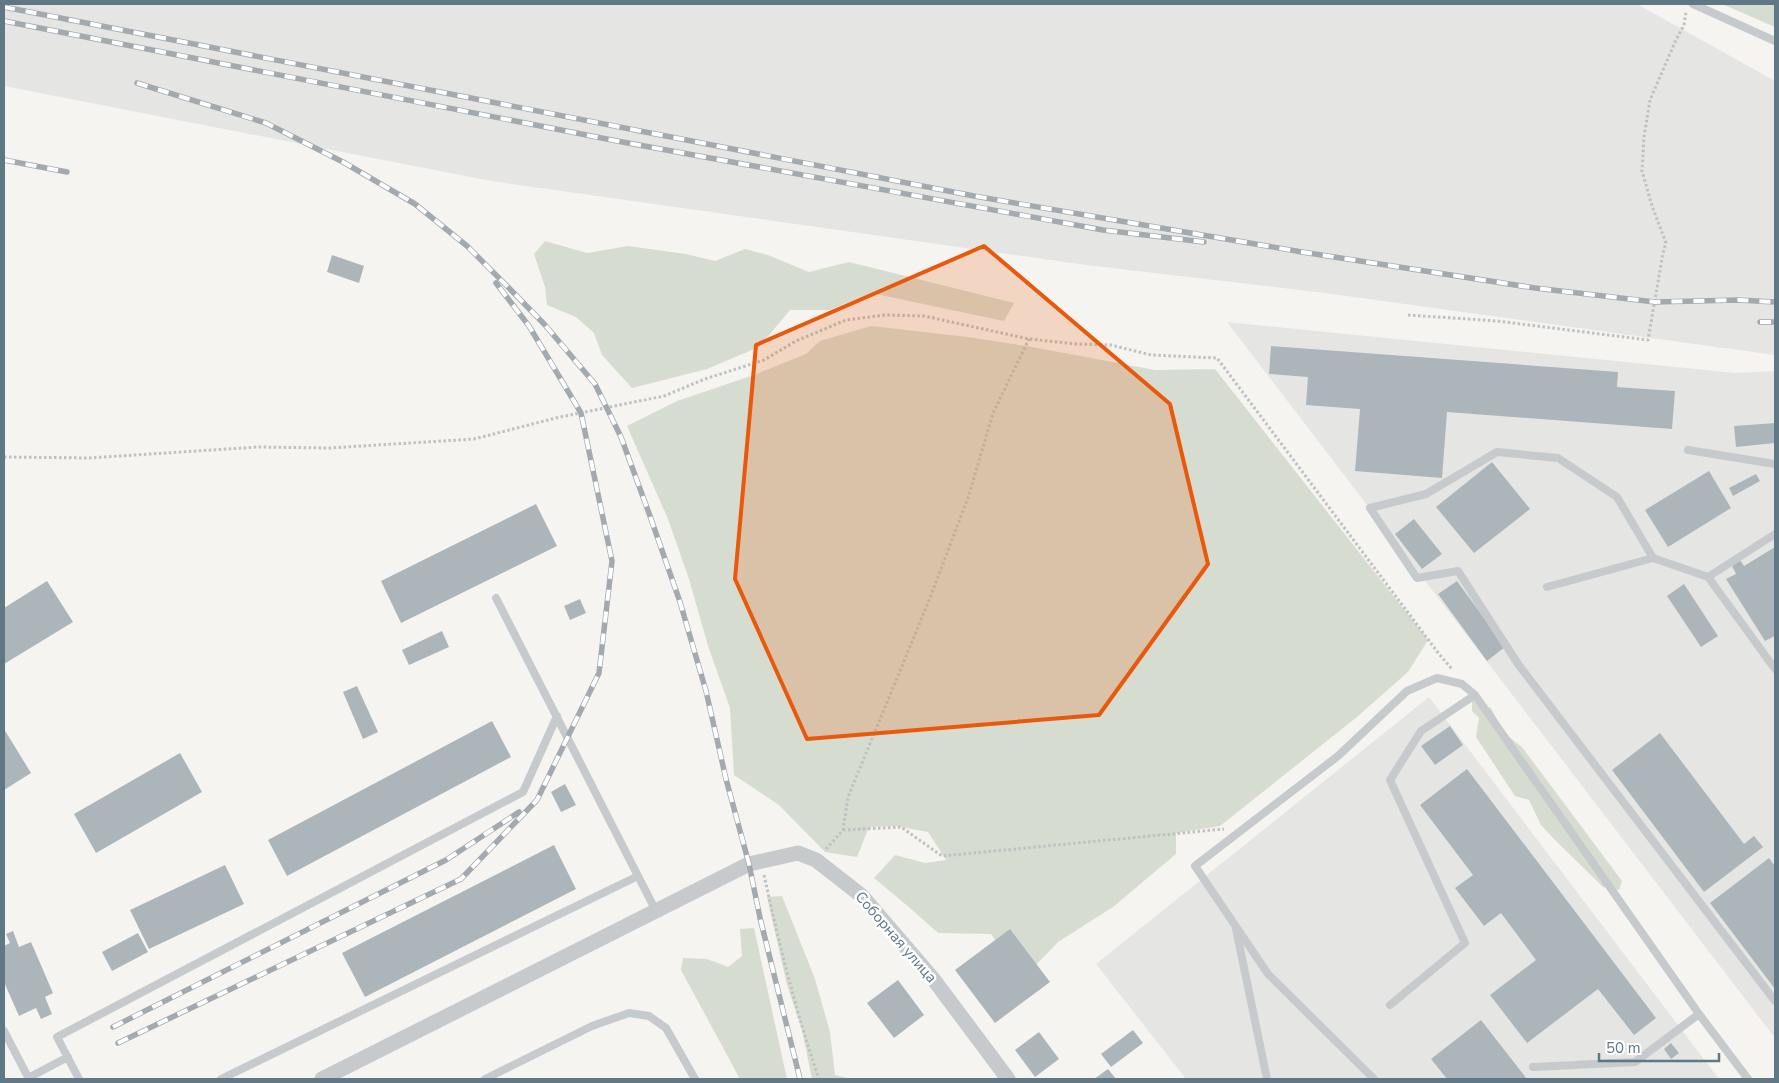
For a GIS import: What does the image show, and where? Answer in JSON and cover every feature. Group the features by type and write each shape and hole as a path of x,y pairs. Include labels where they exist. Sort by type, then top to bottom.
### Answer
{"street":[{"name":"Соборная улица","path":"322,1079 755,862 798,853 816,860 862,896 934,980 1008,1079"}],"lane":[{"path":"1693,4 1775,41"},
{"path":"1688,450 1775,464"},
{"path":"1653,558 1617,496 1558,458 1497,452 1426,494 1370,508 1417,578 1458,571 1518,664 1775,1001"},
{"path":"1708,577 1775,534"},
{"path":"1547,587 1653,558 1708,577 1775,669"},
{"path":"496,598 656,911"},
{"path":"1374,1079 1268,974 1196,866 1338,756 1408,691 1437,678 1462,684 1475,695 1699,1014 1748,1079"},
{"path":"1390,1005 1465,943 1390,780 1420,732 1475,695"},
{"path":"79,1079 57,1037 522,792 557,716"},
{"path":"221,1079 638,876"},
{"path":"1235,924 1267,1079"},
{"path":"484,1079 592,1026 629,1013 649,1016 666,1028 695,1079"},
{"path":"1533,1067 1635,1062 1699,1014"},
{"path":"4,1031 28,1079 68,1057"}],"path":[{"path":"1408,315 1497,320 1648,340 1666,243 1642,171 1644,137 1650,100 1684,26 1686,4"},
{"path":"4,457 89,458 258,447 330,448 474,439 556,418 664,396 705,378 764,360 796,341 846,320 885,315 924,316 1029,339 1076,344 1111,345 1151,355 1217,358 1439,654 1457,674"},
{"path":"816,860 842,830 848,797 962,514 994,412 1029,339"},
{"path":"842,830 901,826 942,856 1247,827"},
{"path":"755,862 802,1030 819,1079"}],"highlighted area":[{"path":"984,246 1170,404 1208,564 1099,715 807,739 735,579 756,345"}],"shaded area":[{"path":"4,4 1637,4 1775,81 1775,355 1325,293 1086,265 491,181 4,86"},
{"path":"1722,4 1775,4 1775,27"},
{"path":"545,241 587,253 628,246 686,254 715,261 745,249 768,255 809,272 849,262 1014,303 1004,321 871,293 830,310 790,310 759,347 707,369 632,388 602,355 594,333 576,317 547,305 545,287 534,254"},
{"path":"1227,322 1736,373 1775,371 1775,1038"},
{"path":"871,326 967,337 1032,347 1155,370 1215,369 1428,640 1408,672 1357,717 1220,826 1176,833 1176,854 1113,907 1058,942 1036,965 1010,961 991,934 938,933 874,878 895,855 925,863 946,860 928,832 895,826 869,827 857,857 825,852 779,805 734,775 730,708 708,646 689,579 668,519 627,426 677,401 754,375 806,354 820,341"},
{"path":"1429,697 1719,1079 1186,1079 1096,964"},
{"path":"1472,700 1491,708 1504,733 1522,747 1622,881 1619,890 1603,887 1541,825 1529,800 1515,796 1476,737 1479,718 1472,711"},
{"path":"782,896 815,979 830,1032 835,1075 851,1079 812,1079 802,1030 787,985 767,897"},
{"path":"754,928 787,1079 740,1079 681,970 683,958 707,959 728,967 742,956 740,929"}],"building":[{"path":"332,255 364,266 359,283 327,272"},
{"path":"1271,346 1618,372 1617,387 1675,391 1672,429 1447,412 1442,478 1355,471 1360,409 1306,405 1308,377 1269,374"},
{"path":"1775,423 1775,443 1736,447 1734,426"},
{"path":"1492,462 1530,509 1474,553 1436,507"},
{"path":"1709,471 1731,508 1668,547 1645,510"},
{"path":"1756,474 1760,481 1733,496 1729,488"},
{"path":"536,504 557,546 401,623 381,581"},
{"path":"1414,519 1442,554 1422,569 1395,534"},
{"path":"1775,547 1775,636 1765,641 1726,579 1736,574 1732,566 1740,560 1744,566"},
{"path":"47,581 73,622 4,664 4,608"},
{"path":"1457,581 1505,647 1487,661 1438,594"},
{"path":"1684,584 1718,636 1701,647 1667,596"},
{"path":"580,599 586,613 570,620 564,606"},
{"path":"442,631 449,647 409,665 402,650"},
{"path":"357,686 378,732 363,739 343,692"},
{"path":"492,721 511,757 287,876 268,840"},
{"path":"1450,726 1463,745 1435,765 1421,746"},
{"path":"4,729 31,773 4,790"},
{"path":"1660,733 1744,844 1754,836 1763,847 1704,892 1612,770"},
{"path":"180,753 202,792 96,853 74,814"},
{"path":"1467,769 1656,1018 1634,1035 1598,989 1527,1043 1490,995 1536,960 1501,913 1484,926 1455,888 1473,875 1420,805"},
{"path":"565,784 576,805 561,812 551,792"},
{"path":"554,845 576,889 365,997 342,953"},
{"path":"1769,858 1775,866 1775,989 1710,903"},
{"path":"225,865 244,904 149,949 130,910"},
{"path":"1010,929 1050,982 995,1023 955,970"},
{"path":"13,931 19,947 31,942 53,993 45,997 52,1014 41,1019 36,1008 19,1016 4,982 4,946 10,943 6,934"},
{"path":"138,933 148,952 112,971 102,952"},
{"path":"898,980 924,1015 894,1038 867,1003"},
{"path":"1481,1020 1527,1079 1447,1079 1431,1059"},
{"path":"1133,1030 1143,1043 1111,1067 1101,1054"},
{"path":"1039,1032 1059,1059 1035,1077 1015,1050"},
{"path":"1671,1043 1679,1053 1671,1059 1664,1049"},
{"path":"1108,1069 1116,1079 1094,1079"}],"railway":[{"path":"4,7 974,196 1302,252 1535,288 1655,302 1738,300 1775,302"},
{"path":"4,21 617,141 1103,230 1204,242"},
{"path":"137,83 266,123 343,162 415,204 467,246 545,325 595,384 621,437 680,602 706,691 800,1079"},
{"path":"4,160 67,172"},
{"path":"118,1043 461,879 537,800 599,673 612,561 581,413 529,326 496,283"},
{"path":"1760,322 1775,322"},
{"path":"113,1027 446,860 519,812"}]}
